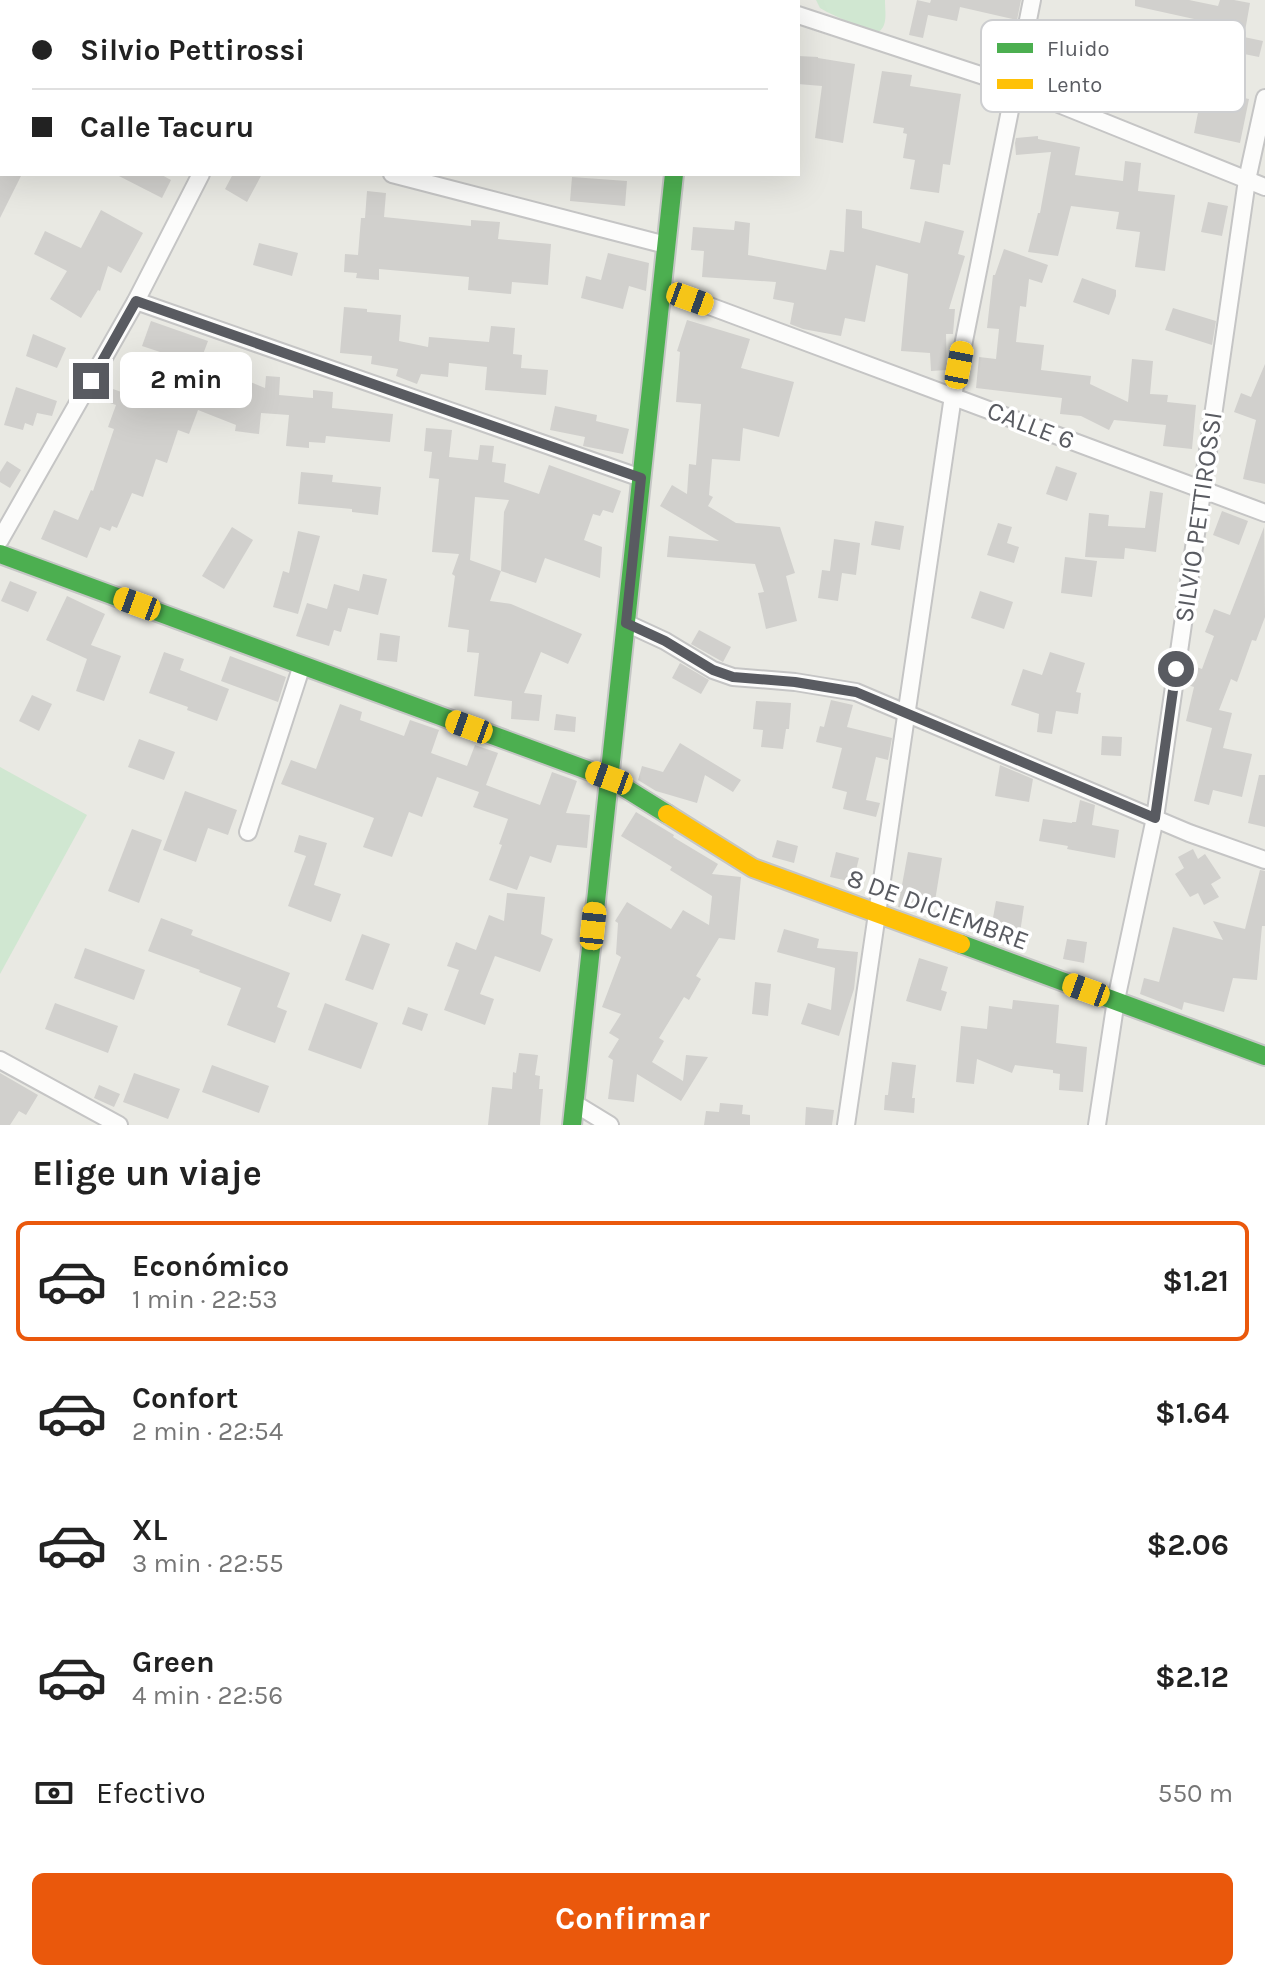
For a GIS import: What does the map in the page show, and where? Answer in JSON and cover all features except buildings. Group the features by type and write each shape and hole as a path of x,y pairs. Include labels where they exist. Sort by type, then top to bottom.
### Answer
{"street":[{"path":"1028,20 1032,0"},
{"path":"800,16 981,75"},
{"name":"SILVIO PETTIROSSI","path":"1097,1125 1116,1000 1155,818 1247,180 1265,98"},
{"path":"846,1125 953,396 1009,112"},
{"path":"1078,112 1265,187"},
{"path":"0,540 136,301 200,176"},
{"path":"400,176 666,245"},
{"path":"572,1125 674,176"},
{"name":"CALLE 6","path":"661,288 1265,513"},
{"path":"136,301 641,478"},
{"name":"8 DE DICIEMBRE","path":"0,554 609,778 753,868 1265,1056"},
{"path":"626,623 665,641 713,670 733,677 795,682 856,692 1189,833 1265,860"},
{"path":"248,832 302,665"},
{"path":"0,1060 119,1125"},
{"path":"574,1103 610,1125"}],"green space":[{"path":"816,0 885,0 884,25 874,34 820,8"},
{"path":"0,767 87,815 0,974"}],"traffic: fast":[{"path":"572,1125 674,176"},
{"path":"0,554 609,778 667,814"},
{"path":"961,944 1265,1056"}],"traffic: slow":[{"path":"667,814 753,868 961,944"}],"route":[{"path":"91,381 136,301 641,478 626,623 665,641 713,670 733,677 795,682 856,692 1155,818 1176,669"}]}
